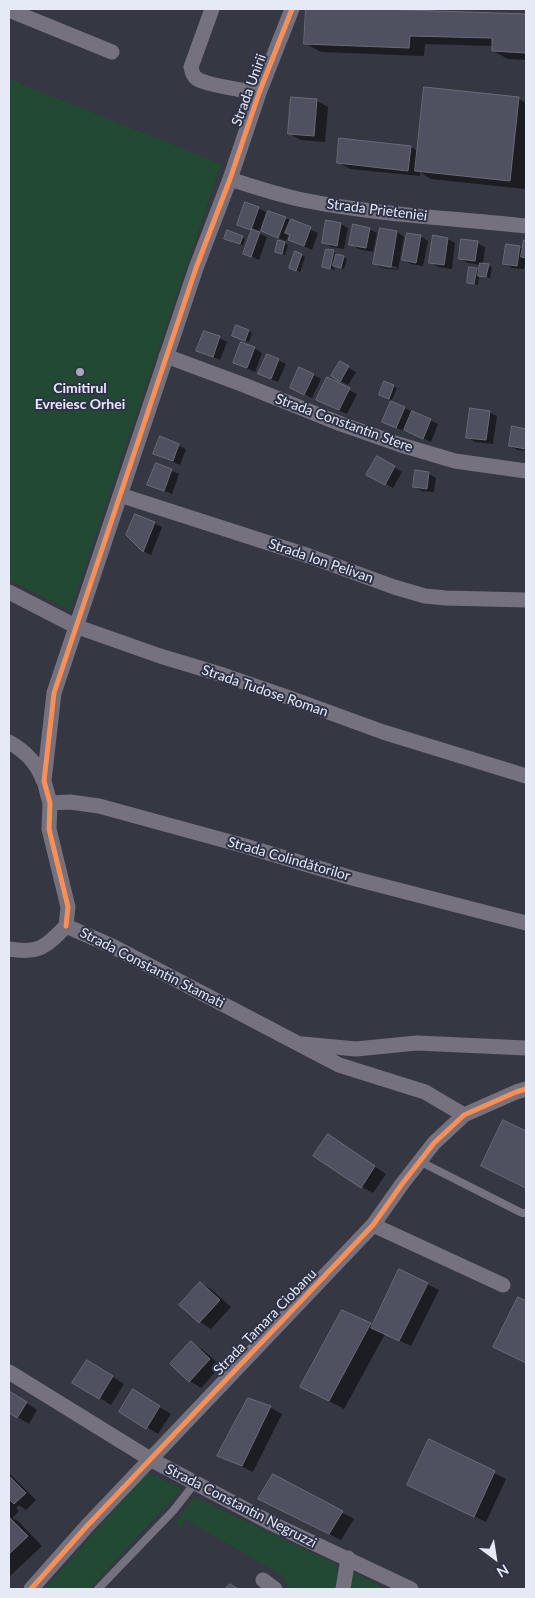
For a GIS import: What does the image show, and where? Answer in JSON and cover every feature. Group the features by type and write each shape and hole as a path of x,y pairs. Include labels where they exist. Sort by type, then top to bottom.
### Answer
{"street":[{"name":"Strada Unirii","path":"212,9 191,67 192,73 198,79 208,82 259,93"},
{"name":"Strada Unirii","path":"44,781 54,692 75,626 196,268 230,179 259,93 292,9"},
{"path":"9,10 112,52"},
{"name":"Strada Prieteniei","path":"230,179 303,200 332,205 405,215 526,226"},
{"name":"Strada Constantin Stere","path":"166,356 341,424 401,445 455,461 526,471"},
{"name":"Strada Ion Pelivan","path":"120,495 309,556 424,596 526,600"},
{"name":"Strada Tudose Roman","path":"9,592 75,626 290,698 383,732 526,776"},
{"path":"9,742 30,756 39,768 44,781 50,803 49,829 68,907 66,926"},
{"name":"Strada Colindătorilor","path":"50,803 70,802 99,806 352,878 526,923"},
{"name":"Strada Constantin Stamati","path":"9,949 37,950 52,941 66,926 112,946 339,1066 425,1092 464,1115"},
{"name":"Strada Constantin Stamati","path":"296,1043 356,1049 417,1043 526,1048"},
{"name":"Strada Tamara Ciobanu","path":"31,1589 87,1526 373,1225 434,1143 464,1115 526,1089"},
{"path":"373,1225 503,1285"},
{"name":"Strada Constantin Negruzzi","path":"9,1372 150,1459 273,1524 411,1589"},
{"path":"343,1589 348,1558"}],"lane":[{"path":"419,1161 526,1213"},
{"path":"98,1589 173,1512 195,1483"}],"green space":[{"name":"Cimitirul Evreiesc Orhei","path":"9,79 221,164 70,610 9,580"},
{"path":"150,1473 181,1489 89,1589 44,1589 142,1478"},
{"path":"194,1497 336,1564 338,1589 290,1589 282,1575 185,1519 180,1528 176,1522"},
{"path":"349,1571 387,1589 347,1589"}],"building":[{"path":"306,9 378,9 526,14 526,53 492,51 492,38 410,36 409,48 304,44"},
{"path":"424,87 519,97 510,181 415,171"},
{"path":"291,97 317,99 314,136 288,134"},
{"path":"339,138 411,146 408,171 337,163"},
{"path":"245,202 259,207 251,230 237,225"},
{"path":"268,211 286,217 278,238 261,231"},
{"path":"291,219 311,227 304,246 288,240 290,235 285,233"},
{"path":"326,220 341,223 337,246 322,243"},
{"path":"353,224 370,228 366,248 349,245"},
{"path":"380,228 397,231 391,267 373,264"},
{"path":"252,229 260,232 251,257 243,254"},
{"path":"227,230 243,236 240,244 224,239"},
{"path":"407,233 421,235 416,263 402,260"},
{"path":"433,235 448,238 444,265 429,263"},
{"path":"461,239 478,241 475,261 459,259"},
{"path":"278,240 285,242 282,254 275,252"},
{"path":"524,240 526,241 526,258 521,257"},
{"path":"506,244 520,246 517,266 503,264"},
{"path":"326,249 334,250 330,269 322,267"},
{"path":"295,251 302,254 296,271 289,268"},
{"path":"336,254 344,256 341,268 333,266"},
{"path":"480,263 489,264 486,277 478,276"},
{"path":"469,267 477,268 474,284 467,283"},
{"path":"236,325 249,330 245,341 232,336"},
{"path":"204,331 220,336 213,357 196,351"},
{"path":"241,342 255,347 247,368 233,363"},
{"path":"267,354 279,359 271,379 258,374"},
{"path":"340,361 349,366 340,382 331,376"},
{"path":"299,367 314,374 304,395 290,388"},
{"path":"327,377 350,388 339,410 316,400"},
{"path":"384,381 394,385 389,399 379,395"},
{"path":"391,401 405,407 396,428 382,422"},
{"path":"470,408 490,411 486,440 466,438"},
{"path":"412,411 431,419 423,439 404,430"},
{"path":"512,426 526,429 526,449 509,446"},
{"path":"160,436 179,444 173,461 153,454"},
{"path":"377,456 395,466 385,485 366,475"},
{"path":"156,463 172,469 164,491 147,485"},
{"path":"415,470 429,472 427,489 413,487"},
{"path":"135,514 155,522 143,552 126,535"},
{"path":"503,1120 526,1131 526,1188 481,1166"},
{"path":"328,1134 375,1166 361,1188 313,1156"},
{"path":"399,1269 428,1283 399,1341 371,1328"},
{"path":"200,1282 220,1300 199,1323 179,1305"},
{"path":"518,1297 526,1301 526,1363 493,1347"},
{"path":"342,1310 371,1323 329,1401 300,1387"},
{"path":"191,1341 210,1359 189,1382 170,1364"},
{"path":"87,1360 113,1376 99,1399 72,1383"},
{"path":"133,1389 160,1406 146,1429 119,1412"},
{"path":"9,1391 27,1402 17,1418 9,1413"},
{"path":"248,1398 271,1406 242,1466 217,1456"},
{"path":"429,1439 495,1471 474,1517 407,1485"},
{"path":"273,1474 343,1511 329,1534 258,1499"},
{"path":"9,1476 26,1493 14,1504 9,1499"},
{"path":"9,1517 28,1536 9,1554"},
{"path":"230,1584 238,1589 225,1589"}],"cycle path":[{"path":"66,926 68,907 49,829 50,803 44,781 54,693 196,268 230,179 259,93 292,9"},
{"path":"31,1589 87,1526 373,1225 434,1143 464,1115 526,1089"}],"place":[{"name":"Cimitirul Evreiesc Orhei","path":"80,372"}]}
